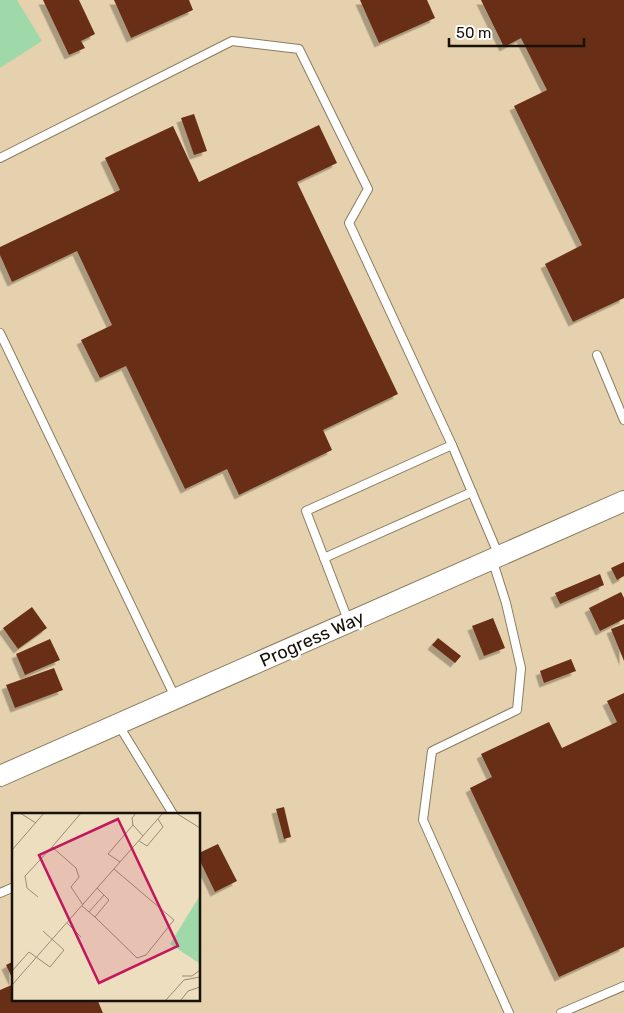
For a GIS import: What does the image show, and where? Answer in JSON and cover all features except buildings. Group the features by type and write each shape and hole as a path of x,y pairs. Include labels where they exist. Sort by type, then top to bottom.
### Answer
{"street":[{"name":"Progress Way","path":"0,776 624,502"}],"lane":[{"path":"0,158 232,41 299,49 368,189 349,223 472,492 496,558 521,668 517,710 432,751 424,820 509,1013"},
{"path":"0,333 176,699"},
{"path":"597,355 624,420"},
{"path":"349,622 306,511 452,445"},
{"path":"324,558 472,492"},
{"path":"118,724 172,813"},
{"path":"0,893 12,888"},
{"path":"561,1013 624,986"}],"shaded area":[{"path":"0,0 624,0 624,1013 0,1013"}],"green space":[{"path":"0,0 17,0 42,41 0,68"}]}
